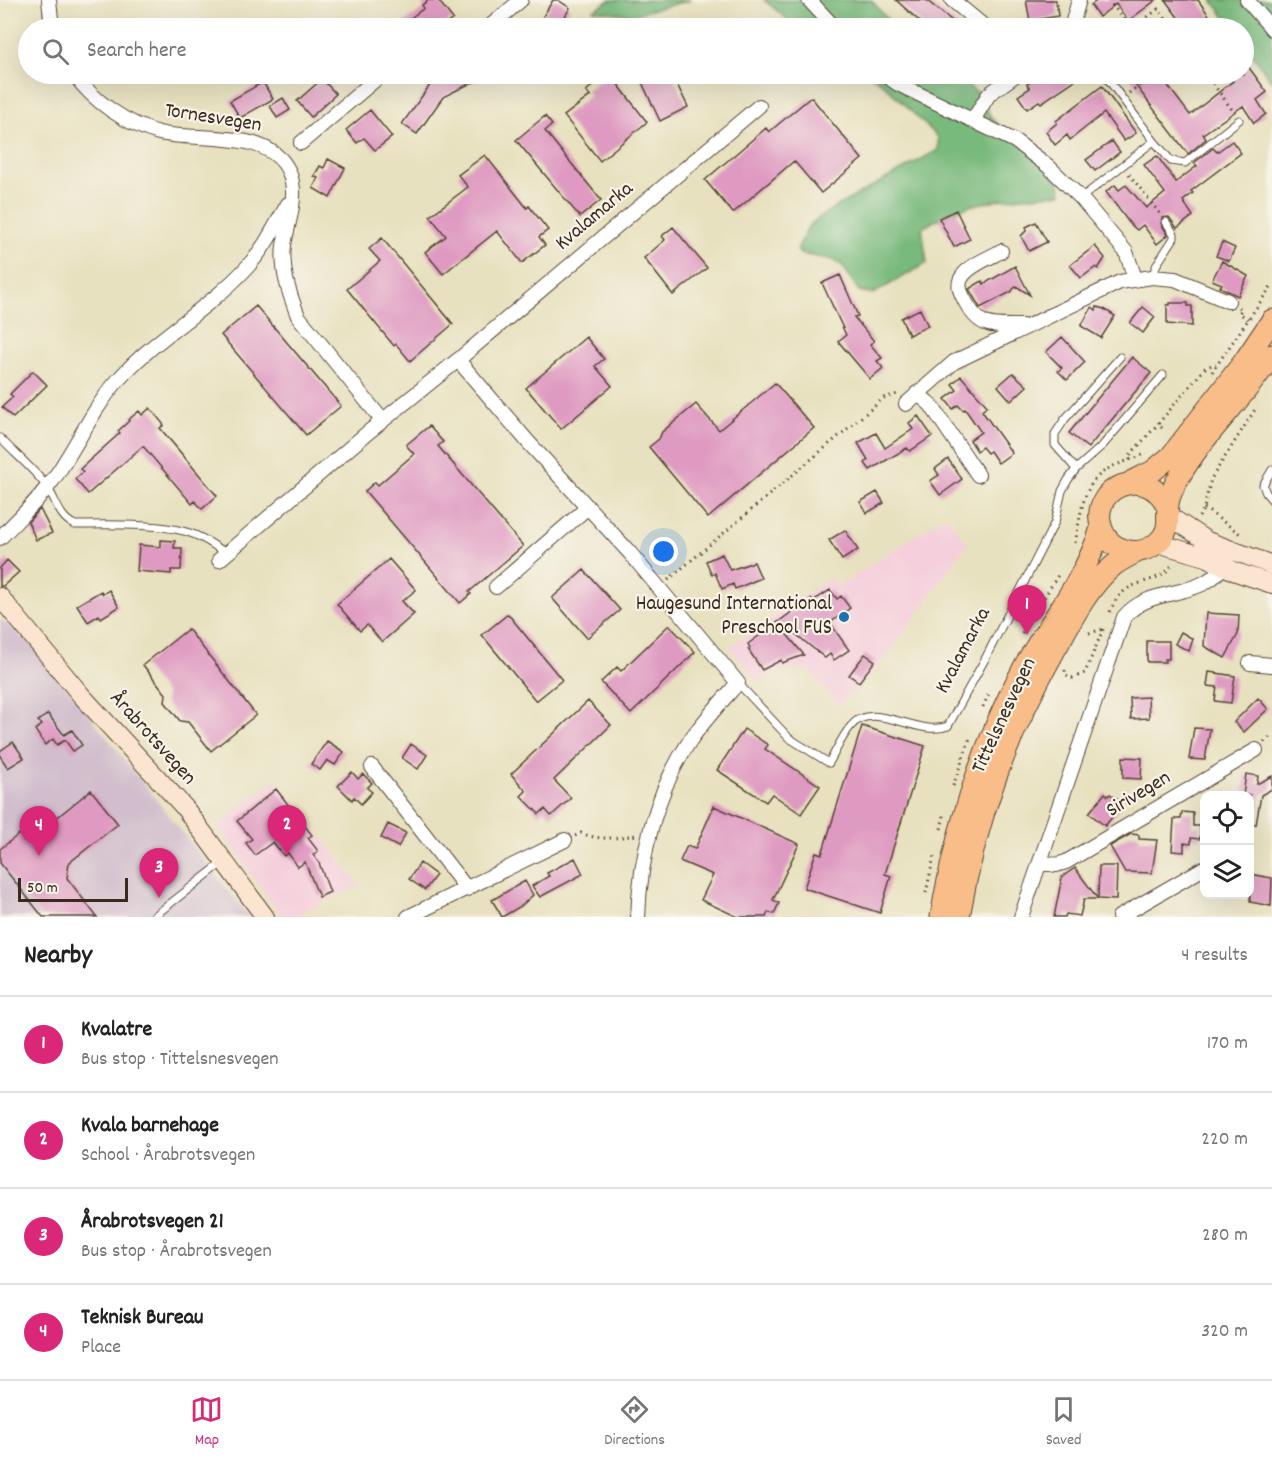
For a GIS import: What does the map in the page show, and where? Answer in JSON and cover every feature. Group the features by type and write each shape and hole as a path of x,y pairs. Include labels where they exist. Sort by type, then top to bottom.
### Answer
{"main road":[{"path":"1272,320 1236,372 1171,456 1153,471 1116,487 1105,498 1100,513 1101,528 1109,541 1122,549 1137,552 1151,548 1157,543 1166,531 1174,487 1185,468 1272,355"},
{"path":"1131,482 1146,484 1153,488 1164,499 1168,511 1227,558 1236,572 1272,584"},
{"name":"Tittelsnesvegen","path":"941,917 961,824 979,767 1025,666 1085,570 1094,552 1101,528"},
{"path":"1157,543 1192,552 1272,565"},
{"name":"Tittelsnesvegen","path":"959,917 978,827 1021,713 1084,600 1114,565 1137,552"},
{"name":"Årabrotsvegen","path":"0,597 64,674 184,807 265,917"}],"street":[{"path":"49,0 51,18"},
{"path":"500,18 521,0"},
{"path":"809,0 826,18"},
{"path":"952,0 974,18"},
{"path":"1074,18 1079,0"},
{"path":"1247,0 1272,29"},
{"name":"Tornesvegen","path":"83,84 97,100 135,124 174,135 244,141 272,151 282,160 289,173 293,198 284,245 284,269 290,297 298,316 382,420"},
{"path":"301,143 370,84"},
{"path":"898,84 1015,141 1030,151 1081,198 1126,252 1135,278"},
{"path":"973,120 989,94 1003,84"},
{"name":"Kvalamarka","path":"223,557 382,420 458,360 759,106"},
{"path":"0,538 47,488 118,380 134,363 248,267 267,243 293,198"},
{"path":"1001,251 966,272 961,278 960,291 976,319 984,324 1030,325"},
{"path":"906,404 954,362 1120,282 1135,278 1164,277 1182,281 1228,301"},
{"name":"Kvalamarka","path":"458,360 659,588 738,683"},
{"path":"917,393 931,405 978,475"},
{"path":"496,587 588,507"},
{"path":"1021,917 1124,618 1142,602 1206,583 1220,572 1227,558"},
{"path":"1250,663 1272,664"},
{"path":"638,917 643,866 662,795 685,749 713,710 738,683"},
{"name":"Sirivegen","path":"1040,862 1056,865 1066,861 1256,750"},
{"path":"372,767 467,889"},
{"path":"408,917 565,840"},
{"path":"1119,917 1200,870"}],"lane":[{"path":"1112,84 1171,161 1185,163 1239,120"},
{"path":"1081,198 1154,141"},
{"path":"1152,277 1157,264 1174,238 1166,222"},
{"path":"1076,468 1055,445 1057,429 1120,357"},
{"name":"Kvalamarka","path":"738,683 789,738 829,763 851,726 861,717 873,715 937,731 948,726 1055,522 1062,491 1076,468 1103,445 1163,375"},
{"path":"0,438 47,488 61,515 68,522 75,525 139,526 180,530 203,538 223,557"},
{"path":"1272,470 1263,485 1272,500"},
{"path":"153,917 224,861"}],"path":[{"path":"1108,0 1122,18"},
{"path":"1146,18 1158,9 1165,18"},
{"path":"1122,98 1141,84"},
{"path":"1213,84 1239,120"},
{"path":"1123,165 1166,222"},
{"path":"1211,373 1272,285"},
{"path":"1130,460 1129,456 1206,367 1217,363"},
{"path":"659,588 884,398 893,394 917,393"},
{"path":"1198,519 1204,508 1211,479 1260,402"},
{"path":"1158,424 1162,428"},
{"path":"1075,544 1083,498 1089,486 1099,475 1115,465 1145,454"},
{"path":"1204,508 1244,537"},
{"path":"1022,633 1062,569"},
{"path":"1089,633 1104,629"},
{"path":"1065,670 1065,674 1072,678 1086,673 1101,637"},
{"path":"565,840 581,833 592,838 609,839 650,834"}],"shaded area":[{"name":"Haugesund International Preschool FUS","path":"945,516 968,543 884,660 839,706 808,669 773,671 759,682 729,647 831,578 838,587"},
{"path":"0,619 36,648 249,917 0,917"},
{"path":"275,780 360,885 293,917 282,917 218,826"}],"green space":[{"path":"610,0 691,0 631,15 594,10"},
{"path":"764,0 871,0 886,18 786,18"},
{"path":"1212,0 1272,0 1272,82 1254,57 1254,18 1226,18"},
{"path":"883,84 966,84 979,94 992,119 1028,149 1059,180 1062,193 1003,199 948,213 922,228 927,263 873,294 859,291 842,265 830,259 800,254 797,250 809,225 832,209 938,150 938,137"}],"building":[{"path":"429,0 438,0 452,18 410,18 424,8 422,5"},
{"path":"553,0 558,0 570,8 564,18 542,18"},
{"path":"896,0 926,0 948,18 916,18"},
{"path":"1026,0 1056,0 1058,16 1029,18"},
{"path":"1098,0 1156,0 1132,18 1126,18 1116,4 1099,17 1091,5"},
{"path":"1165,0 1198,0 1211,18 1178,18"},
{"path":"1254,74 1267,92 1257,100 1266,114 1254,123 1243,106 1203,134 1206,139 1188,154 1135,84 1167,84 1190,115 1229,84 1254,84"},
{"path":"260,84 264,84 273,99 240,118 230,101"},
{"path":"316,84 327,84 336,94 311,117 297,101"},
{"path":"431,84 469,84 443,97 417,134 402,124"},
{"path":"595,84 618,84 647,122 600,161 564,116 590,96 586,91"},
{"path":"643,84 677,84 688,107 660,121"},
{"path":"1027,84 1069,84 1041,103 1039,101 1027,109 1018,96 1030,88"},
{"path":"1102,86 1136,133 1124,141 1104,113 1070,140 1067,135 1055,145 1046,132 1057,123 1056,121"},
{"path":"811,97 862,159 821,193 794,161 733,213 705,180 766,128 769,132"},
{"path":"283,98 290,110 277,118 270,106"},
{"path":"370,110 392,137 375,150 364,138 357,143 346,130"},
{"path":"545,116 552,125 545,131 601,200 580,217 516,140"},
{"path":"1112,141 1120,152 1095,171 1086,160"},
{"path":"1232,141 1241,153 1191,191 1193,193 1183,201 1193,216 1177,228 1169,217 1162,218 1161,223 1168,235 1157,244 1143,225 1137,230 1130,224 1106,192 1115,185 1119,190 1126,185 1146,208 1165,193 1144,165 1157,156 1176,182 1197,166 1194,163 1213,148 1217,152"},
{"path":"485,155 527,208 529,206 548,230 539,237 545,245 522,263 497,231 443,274 425,252 446,236 430,216 468,187 458,175"},
{"path":"328,159 345,168 330,198 313,188 318,178 314,176 320,166 324,168"},
{"path":"956,210 970,239 954,247 939,218"},
{"path":"1036,222 1047,242 1029,251 1021,236 1027,230 1026,227"},
{"path":"673,227 707,268 673,295 644,258 665,240 662,236"},
{"path":"382,238 453,324 410,361 396,344 394,346 347,289 380,261 369,249"},
{"path":"1222,242 1235,248 1229,261 1216,256"},
{"path":"1095,246 1105,258 1098,269 1096,267 1081,278 1070,265"},
{"path":"1222,261 1248,276 1238,296 1220,287 1222,284 1212,280"},
{"path":"1015,266 1030,295 1016,286 1011,292 980,308 969,289 982,281 984,284"},
{"path":"840,275 858,316 854,317 874,341 870,344 882,358 877,361 883,368 870,379 838,341 846,335 822,283"},
{"path":"1188,303 1188,306 1192,306 1192,326 1167,324 1167,305"},
{"path":"256,306 341,406 306,435 221,335"},
{"path":"1092,307 1096,310 1097,307 1104,309 1115,316 1101,338 1081,326"},
{"path":"1143,307 1155,317 1143,333 1130,323"},
{"path":"920,309 928,326 909,335 901,318"},
{"path":"586,337 604,359 595,366 612,386 561,429 526,388"},
{"path":"1062,337 1085,362 1067,380 1058,371 1062,368 1046,352"},
{"path":"1132,357 1151,373 1088,448 1069,433"},
{"path":"33,371 47,385 13,418 2,407 13,397 10,394"},
{"path":"1013,373 1027,386 1011,401 998,386"},
{"path":"961,376 987,406 982,411 1012,453 998,463 990,451 987,453 982,447 977,451 970,440 981,432 965,409 963,410 958,405 953,409 945,399 957,390 952,384"},
{"path":"775,383 814,428 708,518 649,447 659,439 662,432 696,404 719,430"},
{"path":"150,408 164,425 160,428 217,496 202,509 195,501 192,504 143,446 88,494 75,479 83,472 80,469 120,433 118,431 128,420 139,411 142,415"},
{"path":"918,416 932,436 910,451 907,448 870,470 865,463 868,460 858,443 876,433 885,448 913,429 909,423"},
{"path":"429,426 443,442 438,446 523,546 469,592 471,594 460,603 365,491 375,482 378,485 414,454 406,445"},
{"path":"948,459 962,479 940,495 930,481 939,475 935,469"},
{"path":"877,492 884,503 867,513 860,502"},
{"path":"40,509 52,533 36,540 28,522"},
{"path":"845,530 858,550 842,560 829,540"},
{"path":"161,540 175,541 174,548 182,548 181,570 171,570 171,574 137,571 139,545 161,547"},
{"path":"722,554 730,570 754,562 761,578 735,589 733,584 722,589 715,573 712,575 706,561"},
{"path":"389,559 416,590 402,601 414,614 382,642 367,625 360,631 337,604"},
{"path":"7,560 19,572 0,586 0,568"},
{"path":"584,570 620,610 587,638 552,598"},
{"path":"109,590 119,607 101,618 99,615 88,622 77,605 101,591 103,594"},
{"path":"830,590 837,599 841,596 850,608 830,623 849,650 834,660 830,654 825,658 787,627 784,631 804,655 782,663 781,660 762,670 748,649 750,648 748,644 800,606"},
{"path":"1206,613 1239,615 1238,634 1225,658 1204,646"},
{"path":"508,614 562,680 536,701 482,635"},
{"path":"669,625 695,652 631,714 601,682 617,667 621,671"},
{"path":"188,629 256,715 211,751 188,722 180,721 165,702 166,694 143,665"},
{"path":"1181,632 1193,639 1189,651 1175,644"},
{"path":"1147,641 1169,641 1169,659 1165,659 1165,662 1147,662"},
{"path":"865,654 875,661 859,682 849,675"},
{"path":"1209,672 1235,676 1231,703 1215,701 1217,687 1207,686"},
{"path":"1148,697 1149,718 1131,719 1130,698"},
{"path":"1258,698 1268,709 1244,732 1234,722"},
{"path":"588,701 611,725 554,780 571,798 551,816 545,809 539,814 521,796 526,791 511,774"},
{"path":"48,714 64,735 72,730 82,745 73,751 65,740 57,745 53,739 45,745 35,730 42,725 38,721"},
{"path":"862,726 925,746 885,874 891,876 880,913 804,888 816,852 822,854"},
{"path":"1194,728 1210,729 1205,760 1189,759"},
{"path":"744,729 768,745 765,749 820,786 801,814 772,794 766,802 717,770"},
{"path":"327,741 344,752 335,765 327,760 320,770 311,764"},
{"path":"13,742 24,758 8,768 0,756 0,751"},
{"path":"411,744 427,755 418,769 402,758"},
{"path":"1123,757 1142,758 1141,779 1123,778"},
{"path":"352,772 358,779 363,774 372,783 367,788 372,792 361,804 354,797 352,800 338,786"},
{"path":"1246,774 1258,776 1257,784 1272,776 1272,789 1261,795 1256,825 1254,825 1254,791 1244,791"},
{"path":"276,789 312,835 308,838 318,851 313,855 319,863 330,892 319,897 305,862 298,867 288,853 284,856 273,842 255,855 246,843 252,839 237,821"},
{"path":"91,790 118,824 69,863 67,878 97,917 43,917 0,863 0,849 27,828 34,836"},
{"path":"1105,793 1121,802 1119,804 1121,806 1105,826 1089,813"},
{"path":"714,806 799,844 773,900 779,903 774,914 768,912 766,917 738,917 701,900 713,875 680,861 687,846 695,849"},
{"path":"1182,812 1193,813 1193,826 1200,826 1200,839 1191,838 1191,844 1184,843 1184,852 1172,851 1174,819 1181,819"},
{"path":"388,824 406,833 398,847 381,838"},
{"path":"1131,834 1139,835 1139,839 1157,840 1152,873 1125,872 1110,846"},
{"path":"575,858 583,874 540,897 532,886 549,876 547,873"},
{"path":"420,863 436,875 425,890 409,879"},
{"path":"1099,866 1117,866 1116,900 1098,899"},
{"path":"1075,868 1098,899 1084,899 1080,916 1066,914 1065,917 1054,917 1062,877"},
{"path":"1254,875 1272,878 1271,906 1250,902 1250,899 1254,899"},
{"path":"525,881 533,895 521,906 502,917 492,900"}],"place":[{"name":"Haugesund International Preschool FUS","path":"844,617"},
{"name":"Kvalatre","path":"1027,635"},
{"name":"Kvala barnehage","path":"287,855"},
{"name":"Teknisk Bureau","path":"39,856"},
{"name":"Årabrotsvegen 21","path":"159,898"}]}
